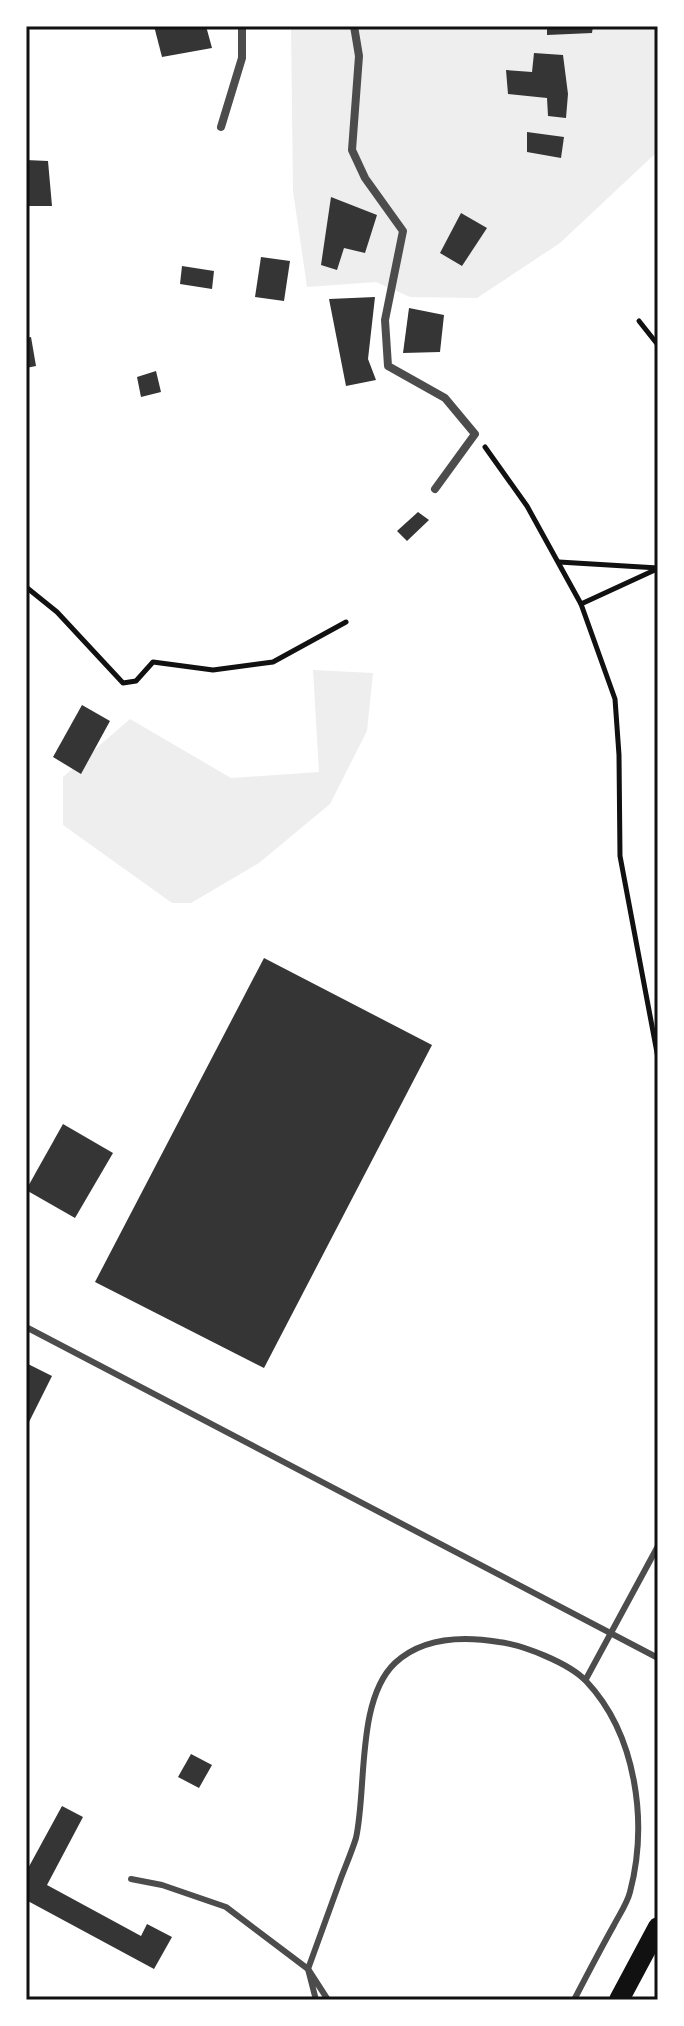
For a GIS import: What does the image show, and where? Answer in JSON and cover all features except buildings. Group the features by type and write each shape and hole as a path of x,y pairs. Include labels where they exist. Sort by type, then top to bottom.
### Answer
{"highway":[{"path":"619,2000 658,1927"}],"street":[{"path":"221,127 242,58 242,26"},
{"path":"354,26 359,56 352,150 365,178 403,231 385,320 388,366 445,398 475,434 435,489"}],"lane":[{"path":"26,1327 658,1658"},
{"path":"586,1679 658,1546"},
{"path":"316,2000 308,1969 356,1838 371,1713 379,1688 394,1664 414,1650 439,1640 471,1638 504,1642 532,1651 586,1679 618,1727 630,1756 637,1829 629,1896 574,2000"},
{"path":"131,1879 162,1885 226,1907 308,1969 328,2000"}],"path":[{"path":"639,321 658,345"},
{"path":"475,434 527,506 581,604 615,699 620,856 658,1058"},
{"path":"558,562 658,568"},
{"path":"581,604 658,568"},
{"path":"26,587 57,612 123,683 136,681 153,662 213,670 273,662 346,622"}],"shaded area":[{"path":"291,26 658,26 658,151 560,243 477,298 410,297 376,282 307,287 293,191"},
{"path":"313,670 373,673 367,731 330,804 259,863 191,903 172,903 63,825 63,777 130,719 231,778 319,772"}]}
